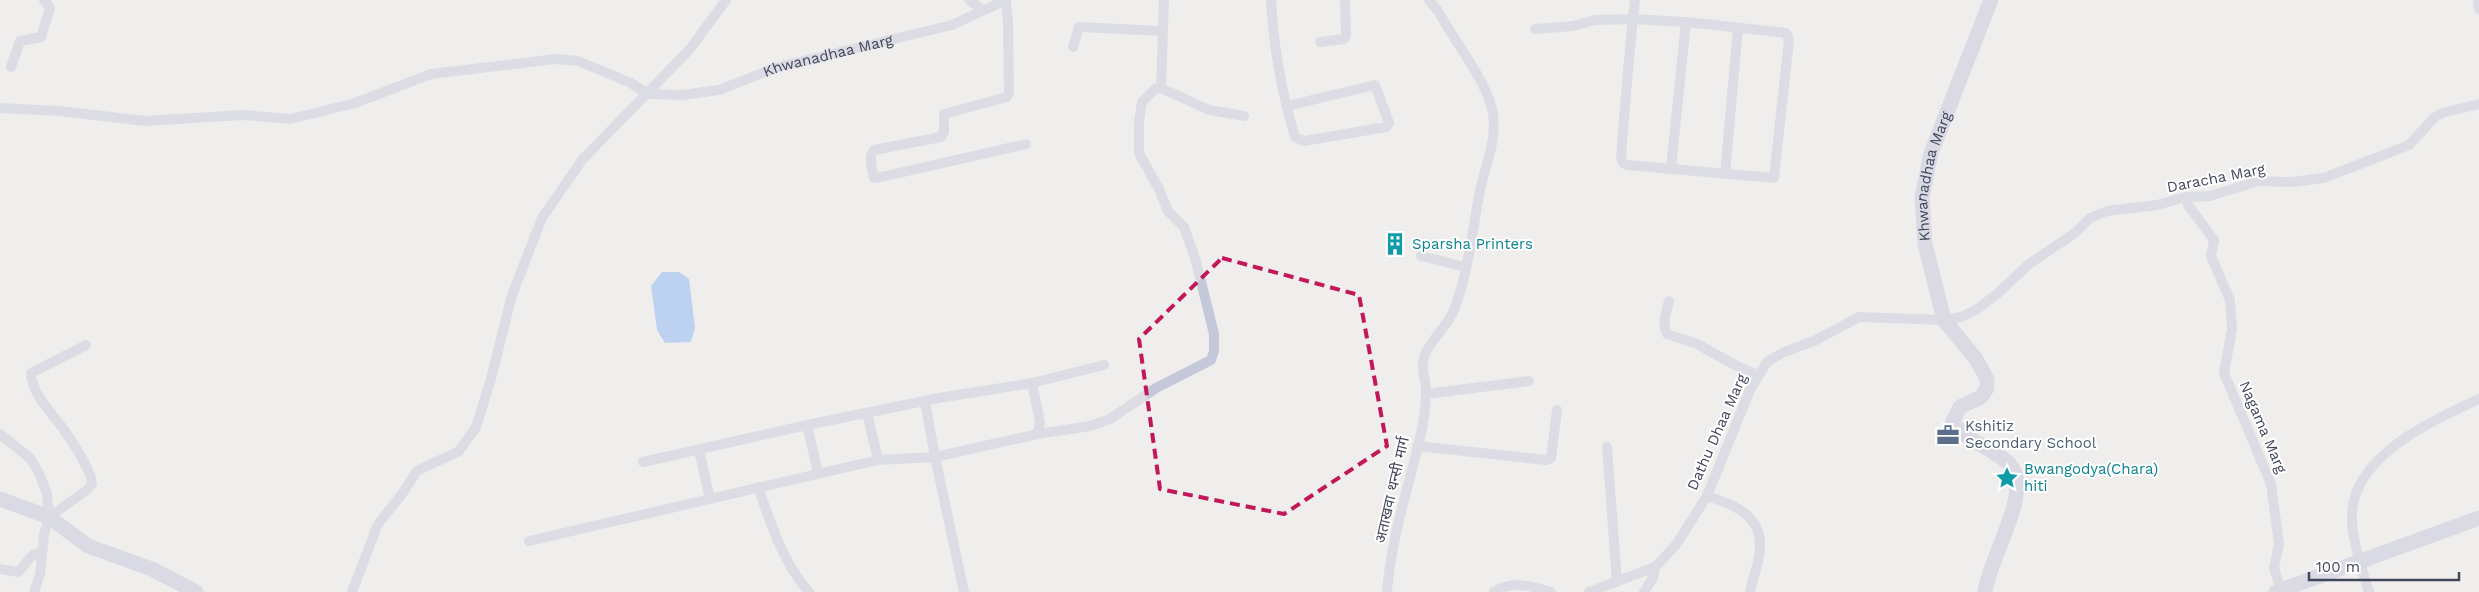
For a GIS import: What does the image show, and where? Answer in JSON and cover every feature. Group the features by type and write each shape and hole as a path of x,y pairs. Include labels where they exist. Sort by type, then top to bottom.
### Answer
{"street":[{"path":"11,67 20,41 40,37 50,8 44,0"},
{"path":"352,592 378,524 417,471 459,451 476,427 491,379 512,296 542,218 582,160 690,49 726,0"},
{"path":"969,0 983,10"},
{"path":"1006,0 1009,92 1007,97 944,114 944,132 941,137 874,150 871,156 873,174 878,178 1026,144"},
{"name":"Khwanadhaa Marg","path":"648,94 682,95 719,90 778,67 952,24 1006,0"},
{"path":"1161,88 1164,0"},
{"path":"1271,0 1274,45 1287,106 1295,137 1304,141 1386,127 1389,123 1375,85 1287,106"},
{"path":"1320,42 1344,39 1346,36 1345,0"},
{"name":"अताखवा थन्सी मार्ग","path":"1387,592 1388,574 1417,446 1426,394 1424,362 1428,349 1453,312 1460,293 1480,194 1491,153 1494,128 1493,112 1478,78 1438,11 1429,0"},
{"path":"1535,29 1573,26 1595,20 1633,19 1786,32 1789,40 1774,178 1627,165 1623,163 1621,157 1633,19 1635,0"},
{"name":"Khwanadhaa Marg","path":"1985,592 1992,564 2016,502 2017,481 2011,466 1955,425 1954,416 1960,408 1981,397 1987,388 1987,379 1976,359 1944,320 1925,244 1922,197 1931,153 1991,0"},
{"path":"2478,0 2479,9"},
{"path":"1671,168 1686,22"},
{"path":"1073,47 1079,27 1163,30"},
{"path":"1725,174 1738,28"},
{"path":"0,108 59,111 146,121 242,115 291,119 355,104 431,74 555,59 578,60 631,83 648,94"},
{"path":"529,541 878,460 935,457 1038,434 1090,426 1110,419 1156,388 1211,360 1214,351 1214,334 1205,293 1184,227 1168,211 1159,189 1139,153 1139,122 1142,102 1155,89 1161,88 1209,110 1244,116"},
{"name":"Daracha Marg","path":"1944,320 1961,317 1976,310 1997,294 2029,264 2074,233 2090,218 2107,211 2157,205 2186,197 2210,196 2259,181 2292,182 2324,178 2409,145 2434,118 2442,114 2479,104"},
{"name":"Nagama Marg","path":"2186,197 2188,204 2214,240 2211,256 2230,300 2232,329 2224,373 2271,484 2279,544 2274,568 2278,591"},
{"path":"1421,256 1465,268"},
{"path":"1669,301 1665,313 1665,329 1667,334 1697,344 1735,365 1758,375"},
{"name":"Dathu Dhaa Marg","path":"1655,567 1676,545 1707,496 1750,390 1767,362 1782,353 1816,340 1859,317 1944,320"},
{"path":"49,517 87,490 92,484 91,478 69,437 49,413 34,384 31,372 86,345"},
{"path":"643,462 807,425 1032,383 1104,365"},
{"path":"1426,394 1529,381"},
{"path":"1032,383 1040,422 1038,434"},
{"path":"2369,592 2360,562 2352,514 2356,492 2367,474 2386,452 2419,430 2479,399"},
{"path":"925,402 964,592"},
{"path":"1417,446 1546,460 1551,458 1557,410"},
{"path":"867,413 878,460"},
{"path":"807,425 818,473"},
{"path":"0,434 30,458 39,473 47,494 49,517 44,535 40,574 34,592"},
{"path":"1607,447 1617,582"},
{"path":"699,450 710,498"},
{"path":"758,487 784,556 800,582 809,592"},
{"path":"1707,496 1742,509 1750,516 1756,527 1760,541 1759,557 1750,592"},
{"path":"0,498 49,517 88,546 152,569 196,592"},
{"path":"2278,591 2479,518"},
{"path":"0,569 18,572 29,557 42,552"},
{"path":"1589,592 1655,567"},
{"path":"1644,592 1653,578 1655,567"},
{"path":"1494,592 1501,587 1515,584 1532,586 1551,592"}],"highlighted area":[{"path":"1222,258 1359,295 1387,446 1284,514 1160,489 1139,339"}],"water":[{"path":"662,272 679,272 689,279 695,328 691,342 665,343 657,330 651,286"}],"place":[{"name":"Sparsha Printers","path":"1395,244"},
{"name":"Kshitiz Secondary School","path":"1948,435"},
{"name":"Bwangodya(Chara) hiti","path":"2007,478"}]}
